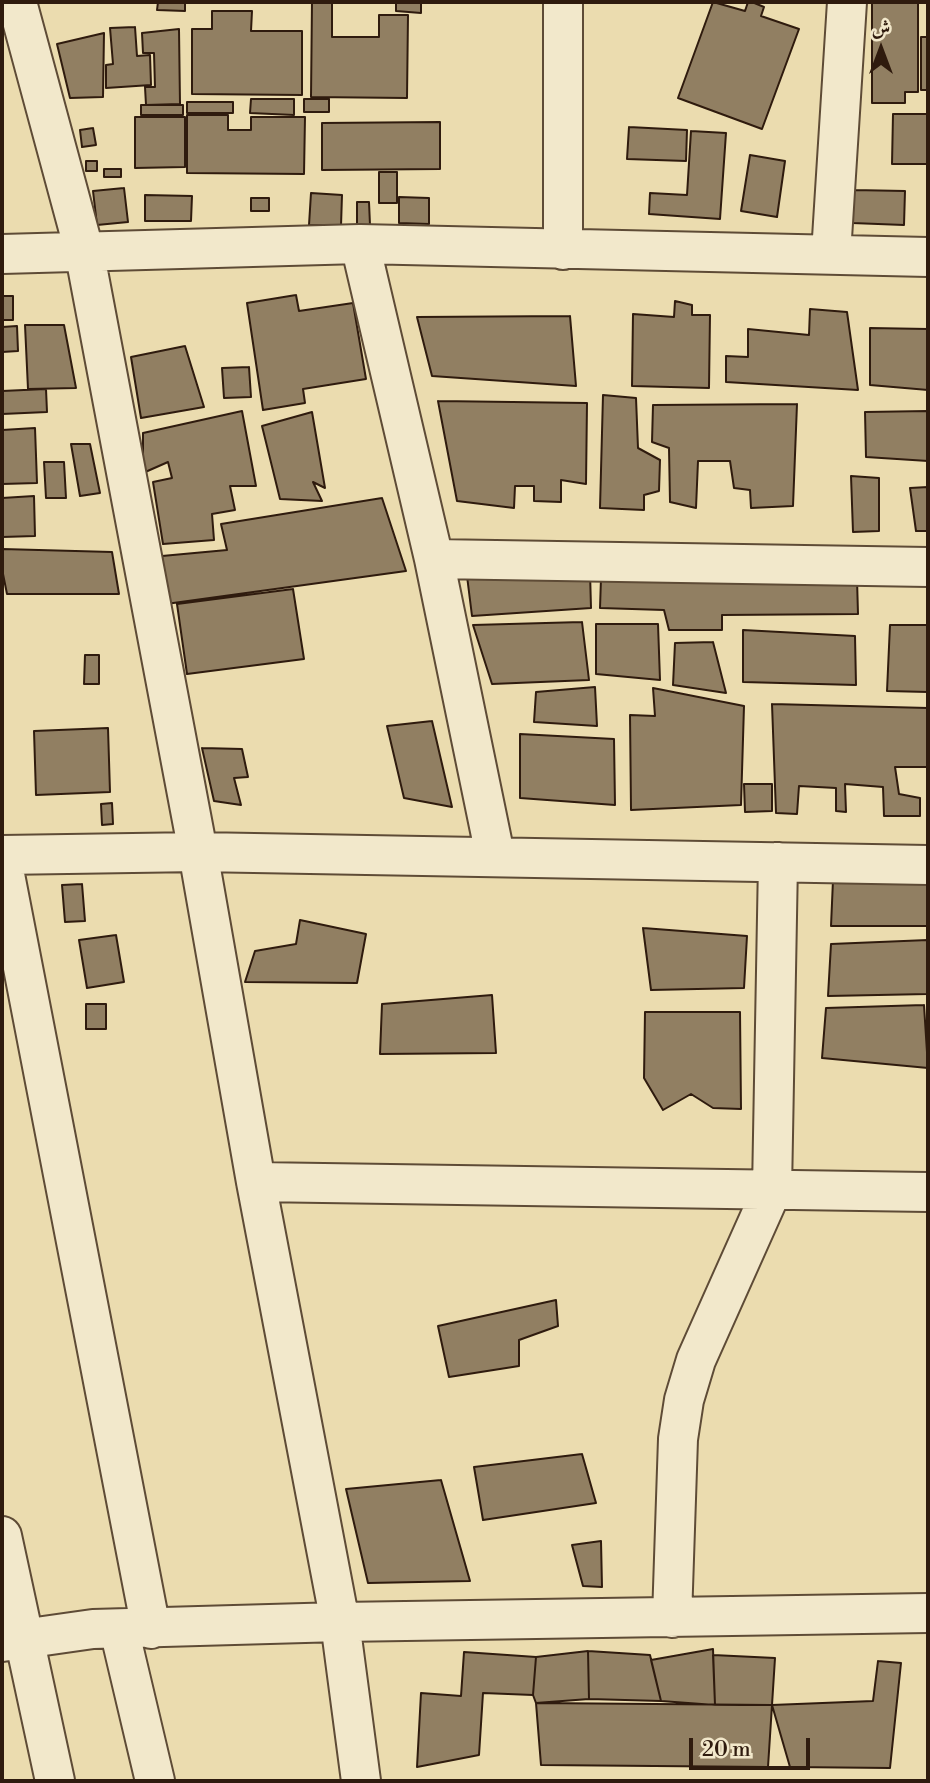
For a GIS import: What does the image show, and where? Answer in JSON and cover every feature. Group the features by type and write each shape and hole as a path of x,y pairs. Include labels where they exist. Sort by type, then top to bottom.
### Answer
{"street":[{"path":"16,2 84,250 340,1622 360,1781"},
{"path":"563,2 563,250"},
{"path":"831,254 847,2"},
{"path":"360,244 434,559 495,855"},
{"path":"2,254 360,244 928,257"},
{"path":"434,559 928,567"},
{"path":"155,1781 135,1629 2,857 198,852 495,855 928,865"},
{"path":"672,1618 678,1440 684,1400 696,1360 772,1190 778,862"},
{"path":"256,1182 928,1192"},
{"path":"2,1536 12,1640 55,1781"},
{"path":"12,1640 93,1629 340,1622 928,1613"}],"building":[{"path":"158,2 185,2 185,11 157,10"},
{"path":"312,2 332,2 332,37 379,37 379,15 408,15 407,98 311,97"},
{"path":"396,2 421,2 421,13 396,11"},
{"path":"713,2 745,11 748,2 752,2 764,7 761,16 799,29 762,129 678,98"},
{"path":"872,2 918,2 918,92 905,92 905,103 872,103"},
{"path":"212,11 252,11 251,31 302,31 302,95 192,94 192,29 212,29"},
{"path":"135,27 137,56 150,55 151,85 106,88 106,65 113,64 110,28"},
{"path":"179,29 180,104 146,105 145,87 155,87 154,53 143,53 142,33"},
{"path":"104,33 103,97 70,98 57,44"},
{"path":"921,37 928,37 928,90 921,90"},
{"path":"251,99 294,99 294,115 250,113"},
{"path":"304,99 329,99 329,112 304,112"},
{"path":"187,102 233,102 233,113 187,113"},
{"path":"141,105 183,105 183,115 141,115"},
{"path":"893,114 928,114 928,164 892,164"},
{"path":"187,115 228,115 228,130 251,130 251,117 305,117 304,174 187,173"},
{"path":"135,117 185,117 185,167 135,168"},
{"path":"440,122 440,169 322,170 322,123"},
{"path":"629,127 687,130 686,161 627,159"},
{"path":"93,128 96,145 82,147 80,130"},
{"path":"691,131 726,133 720,219 649,214 650,193 687,195"},
{"path":"750,155 785,161 777,217 741,211"},
{"path":"86,161 97,161 97,171 86,171"},
{"path":"104,169 121,169 121,177 104,177"},
{"path":"379,172 397,172 397,203 379,203"},
{"path":"124,188 128,222 97,225 93,191"},
{"path":"853,190 905,191 904,225 852,223"},
{"path":"311,193 342,195 341,226 309,225"},
{"path":"145,195 192,196 191,221 145,221"},
{"path":"399,197 429,198 429,224 399,223"},
{"path":"251,198 269,198 269,211 251,211"},
{"path":"357,202 369,202 370,225 357,225"},
{"path":"296,295 299,311 353,303 366,379 303,389 305,403 263,410 247,303"},
{"path":"2,296 13,296 13,320 2,320"},
{"path":"675,301 692,305 692,315 710,315 709,388 632,386 633,314 674,317"},
{"path":"810,309 847,312 858,390 726,382 726,356 748,357 748,329 809,335"},
{"path":"570,316 576,386 432,376 417,317"},
{"path":"25,325 64,325 76,388 28,389"},
{"path":"17,326 18,351 2,352 2,327"},
{"path":"870,328 928,329 928,390 870,385"},
{"path":"185,346 204,407 141,418 131,357"},
{"path":"249,367 251,397 224,398 222,368"},
{"path":"46,389 47,412 2,414 2,391"},
{"path":"603,395 636,398 638,448 660,460 659,491 644,495 644,510 600,508"},
{"path":"438,401 587,403 586,484 561,480 561,502 534,501 534,486 515,486 514,508 457,501"},
{"path":"797,404 793,506 751,508 750,490 734,488 730,461 698,461 696,508 670,502 669,448 652,442 653,405"},
{"path":"242,411 256,486 230,486 235,510 212,514 214,540 163,544 153,482 172,478 168,462 143,473 143,433"},
{"path":"928,411 928,461 866,457 865,412"},
{"path":"312,412 325,488 313,482 322,501 280,499 262,426"},
{"path":"35,428 37,483 2,484 2,430"},
{"path":"71,444 90,444 100,493 80,496"},
{"path":"44,462 64,462 66,498 46,498"},
{"path":"851,476 879,478 879,531 853,532"},
{"path":"928,487 928,531 916,531 910,488"},
{"path":"34,496 35,536 2,537 2,498"},
{"path":"382,498 406,571 166,604 162,556 227,550 221,524"},
{"path":"2,549 112,552 119,594 7,594 2,569"},
{"path":"590,572 591,608 472,616 467,576"},
{"path":"601,578 857,579 858,614 722,615 722,630 669,630 664,610 600,608"},
{"path":"293,589 304,659 187,674 177,604"},
{"path":"582,622 589,680 492,684 473,625"},
{"path":"596,624 658,624 660,680 596,674"},
{"path":"890,625 928,625 928,692 887,691"},
{"path":"743,630 855,636 856,685 743,682"},
{"path":"713,642 726,693 673,685 675,643"},
{"path":"85,655 99,655 99,684 84,684"},
{"path":"595,687 597,726 534,722 536,692"},
{"path":"653,688 744,706 741,805 631,810 630,715 655,716"},
{"path":"772,704 928,708 928,767 895,767 899,794 920,798 920,816 884,816 883,787 845,784 846,812 836,811 836,788 799,786 797,814 776,813"},
{"path":"432,721 452,807 404,798 387,726"},
{"path":"108,728 110,792 36,795 34,731"},
{"path":"520,734 614,739 615,805 520,798"},
{"path":"202,748 242,749 248,777 234,778 241,805 214,801"},
{"path":"744,784 772,784 772,811 745,812"},
{"path":"112,803 113,824 102,825 101,804"},
{"path":"833,880 928,880 928,926 831,926"},
{"path":"82,884 85,921 65,922 62,885"},
{"path":"300,920 366,934 357,983 245,982 255,951 296,944"},
{"path":"643,928 747,936 744,988 651,990"},
{"path":"116,935 124,982 87,988 79,940"},
{"path":"928,940 928,994 828,996 831,944"},
{"path":"492,995 496,1053 380,1054 382,1004"},
{"path":"86,1004 106,1004 106,1029 86,1029"},
{"path":"924,1005 928,1068 822,1058 826,1008"},
{"path":"645,1012 740,1012 741,1109 713,1108 691,1094 663,1110 644,1078"},
{"path":"556,1300 558,1326 519,1340 519,1366 449,1377 438,1326"},
{"path":"582,1454 596,1503 483,1520 474,1467"},
{"path":"441,1480 470,1581 368,1583 346,1489"},
{"path":"601,1541 602,1587 583,1586 572,1545"},
{"path":"713,1649 715,1705 661,1701 651,1660"},
{"path":"588,1651 589,1699 536,1703 533,1695 536,1657"},
{"path":"588,1651 650,1655 661,1701 589,1699"},
{"path":"464,1652 536,1657 533,1695 483,1693 479,1755 417,1767 421,1693 461,1696"},
{"path":"713,1655 775,1658 772,1705 715,1705"},
{"path":"878,1661 901,1663 890,1768 790,1767 772,1705 873,1701"},
{"path":"536,1703 772,1705 768,1767 541,1765"}]}
